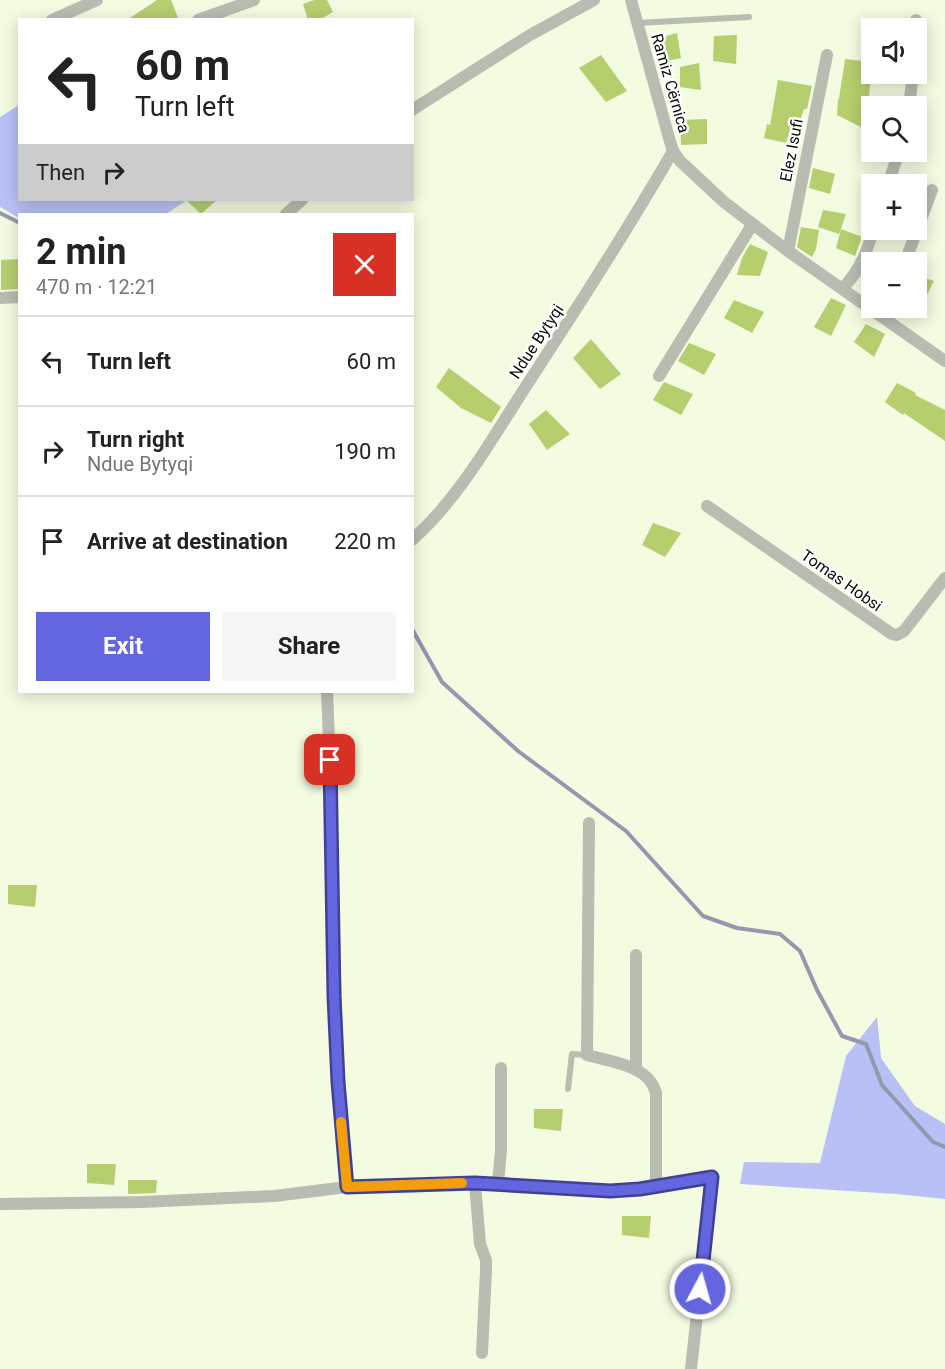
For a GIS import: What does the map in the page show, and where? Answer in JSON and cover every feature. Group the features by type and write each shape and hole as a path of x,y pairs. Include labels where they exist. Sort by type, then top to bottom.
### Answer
{"street":[{"path":"56,18 97,0"},
{"path":"204,18 254,0"},
{"path":"414,109 530,35 594,0"},
{"name":"Ramiz Cërnica","path":"631,0 673,151 680,161 702,183 752,225 861,299"},
{"name":"Elez Isufi","path":"788,251 827,55"},
{"name":"Ndue Bytyqi","path":"414,538 439,512 490,442 602,271 673,151"},
{"path":"909,252 933,190"},
{"path":"287,213 301,201"},
{"path":"659,376 752,225"},
{"path":"843,288 854,276 871,240"},
{"path":"0,298 18,297"},
{"name":"Ramiz Cërnica","path":"891,318 945,361"},
{"name":"Tomas Hobsi","path":"707,506 892,634 897,635 904,631 945,578"},
{"path":"327,693 336,1028 347,1187"},
{"path":"589,823 587,1055 636,1070 648,1076 654,1084 656,1093 656,1186"},
{"path":"636,955 636,1070"},
{"path":"498,1183 501,1150 501,1068"},
{"path":"0,1204 142,1202 262,1196 347,1187 475,1183 610,1191 712,1177 691,1369"},
{"path":"475,1183 480,1244 486,1260 482,1353"}],"lane":[{"name":"Ramiz Cërnica","path":"637,24 749,17"},
{"path":"568,1089 572,1054 587,1055"}],"shaded area":[{"path":"18,106 18,201 186,201 168,213 18,213 18,217 0,207 0,117"},
{"path":"877,1017 881,1058 915,1106 945,1124 945,1199 740,1184 744,1162 820,1163 846,1056"}],"building":[{"path":"157,0 171,0 178,18 130,18"},
{"path":"314,0 327,0 333,12 322,18 307,18 303,4"},
{"path":"677,33 681,58 657,63 652,40"},
{"path":"737,35 736,64 713,61 714,36"},
{"path":"601,55 627,91 606,102 579,68"},
{"path":"845,59 861,61 861,84 870,84 869,96 861,96 861,127 837,115"},
{"path":"699,63 701,90 680,87 680,67"},
{"path":"778,80 812,86 807,109 804,109 799,124 792,123 786,143 764,138 767,124 770,125"},
{"path":"707,119 707,144 681,145 680,120"},
{"path":"813,168 835,174 830,194 809,188"},
{"path":"187,201 216,201 202,213"},
{"path":"823,210 846,214 839,234 818,227"},
{"path":"801,227 819,230 816,249 812,257 797,247"},
{"path":"841,229 861,237 855,256 836,248"},
{"path":"750,244 768,252 760,276 737,275 742,258"},
{"path":"18,259 18,289 1,290 1,260"},
{"path":"927,279 934,281 927,295"},
{"path":"831,298 846,305 831,336 814,327"},
{"path":"734,300 764,312 752,333 724,318"},
{"path":"866,324 885,334 874,357 854,342"},
{"path":"591,339 621,374 600,389 573,358"},
{"path":"689,343 716,354 704,375 678,361"},
{"path":"449,368 501,407 491,423 461,408 436,387"},
{"path":"664,382 693,394 681,415 653,400"},
{"path":"897,383 945,410 945,441 885,402"},
{"path":"546,410 570,434 547,450 529,424"},
{"path":"653,523 681,533 665,557 642,545"},
{"path":"8,885 37,885 35,907 8,904"},
{"path":"534,1109 563,1109 561,1131 534,1128"},
{"path":"87,1164 116,1164 114,1185 87,1183"},
{"path":"128,1180 157,1180 156,1193 128,1194"},
{"path":"622,1216 651,1216 649,1238 622,1235"}],"waterway":[{"path":"0,213 18,222"},
{"path":"414,633 442,682 518,751 626,831 703,916 737,928 780,934 800,951 817,990 842,1036 866,1044 882,1085 933,1142 945,1147"}],"slow traffic":[{"path":"341,1122 347,1187 462,1183"}],"route":[{"path":"330,760 334,996 338,1082 347,1187 498,1183 578,1191 610,1191 640,1189 712,1177 700,1289"}]}
